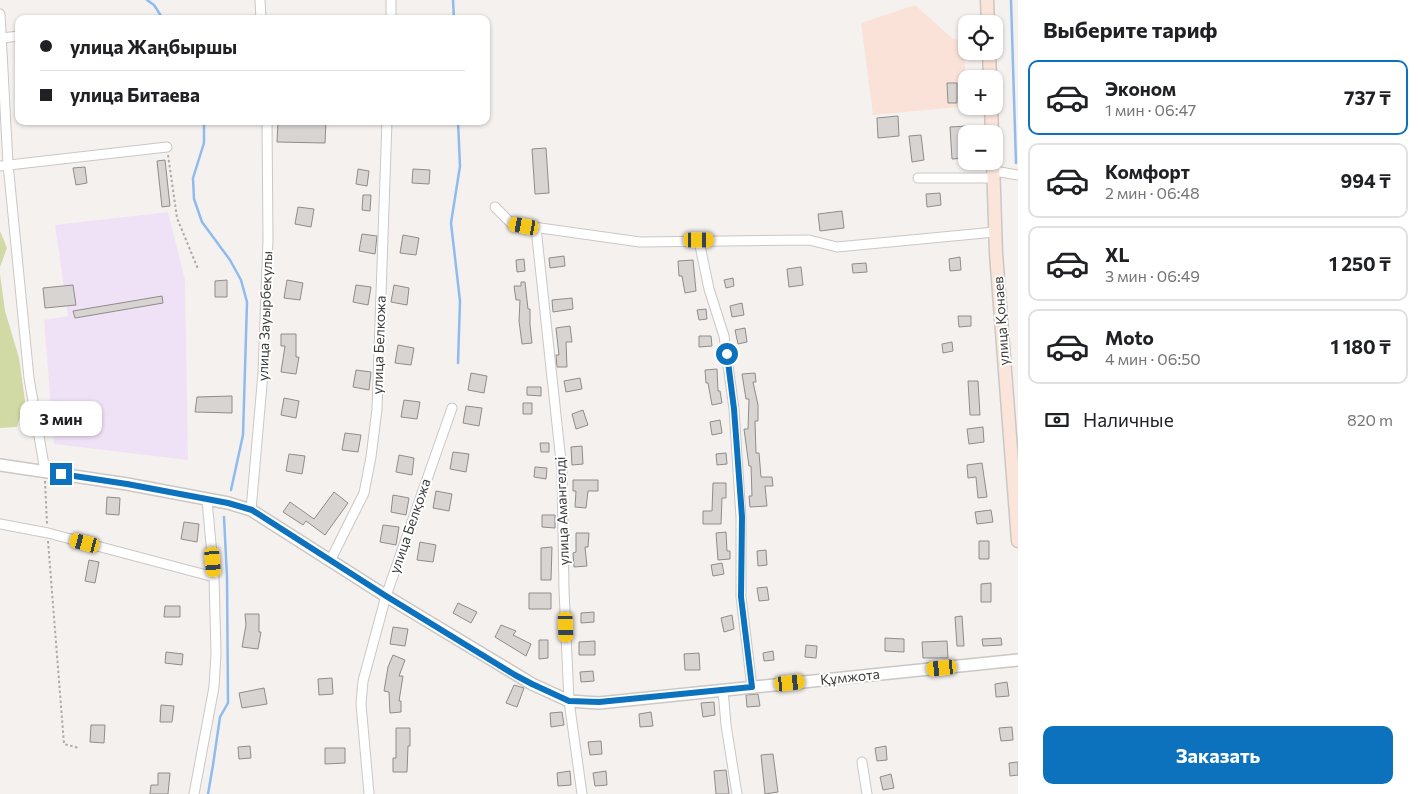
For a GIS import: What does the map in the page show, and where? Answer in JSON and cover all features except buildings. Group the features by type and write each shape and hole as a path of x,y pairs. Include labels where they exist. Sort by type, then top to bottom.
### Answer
{"main road":[{"path":"987,0 988,15"},
{"name":"улица Қонаев","path":"994,170 995,232 1018,541"}],"street":[{"path":"260,0 261,15"},
{"path":"391,15 392,0"},
{"path":"0,14 4,165 29,378 45,471"},
{"path":"2,38 15,36"},
{"name":"улица Зауырбекулы","path":"252,510 264,354 268,240 267,125"},
{"name":"улица Белкожа","path":"330,561 364,493 372,457 377,409 387,125"},
{"path":"4,165 167,148"},
{"path":"918,178 994,170 1018,175"},
{"path":"495,207 512,224 640,242 809,240 837,247 995,232"},
{"name":"улица Амангелді","path":"536,228 562,471 564,590 569,701 582,794"},
{"path":"699,240 709,289 724,336 734,409 742,517 741,597 752,687"},
{"name":"улица Белқожа","path":"369,794 361,704 363,681 386,596 452,408"},
{"name":"Құмжота","path":"0,465 127,484 228,503 252,510 386,596 532,684 569,701 599,702 1018,660"},
{"path":"194,794 214,687 216,654 214,577 207,500"},
{"path":"0,524 48,533 214,577"},
{"path":"723,690 726,725 738,794"},
{"path":"862,762 867,794"}],"path":[{"path":"167,148 177,218 198,269"},
{"path":"45,471 64,744 79,748"}],"shaded area":[{"path":"915,5 953,39 958,40 958,60 964,60 965,70 958,70 958,107 873,115 861,23"},
{"path":"168,212 185,280 188,460 54,444 44,320 68,316 55,225"}],"green space":[{"path":"0,231 7,248 0,267"},
{"path":"0,274 5,311 19,358 25,401 17,427 0,428"}],"waterway":[{"path":"147,0 154,5 160,15"},
{"path":"453,0 454,15"},
{"path":"1011,0 1016,163"},
{"path":"204,125 204,143 193,178 194,199 202,222 230,260 241,280 247,302 243,435 231,490"},
{"path":"458,125 460,166 451,223 460,301 458,363"},
{"path":"208,794 220,717 228,703 227,577 224,517"}],"route":[{"path":"61,474 228,503 252,510 344,570 515,675 569,701 599,702 752,687 741,597 742,517 734,409 727,354"}]}
